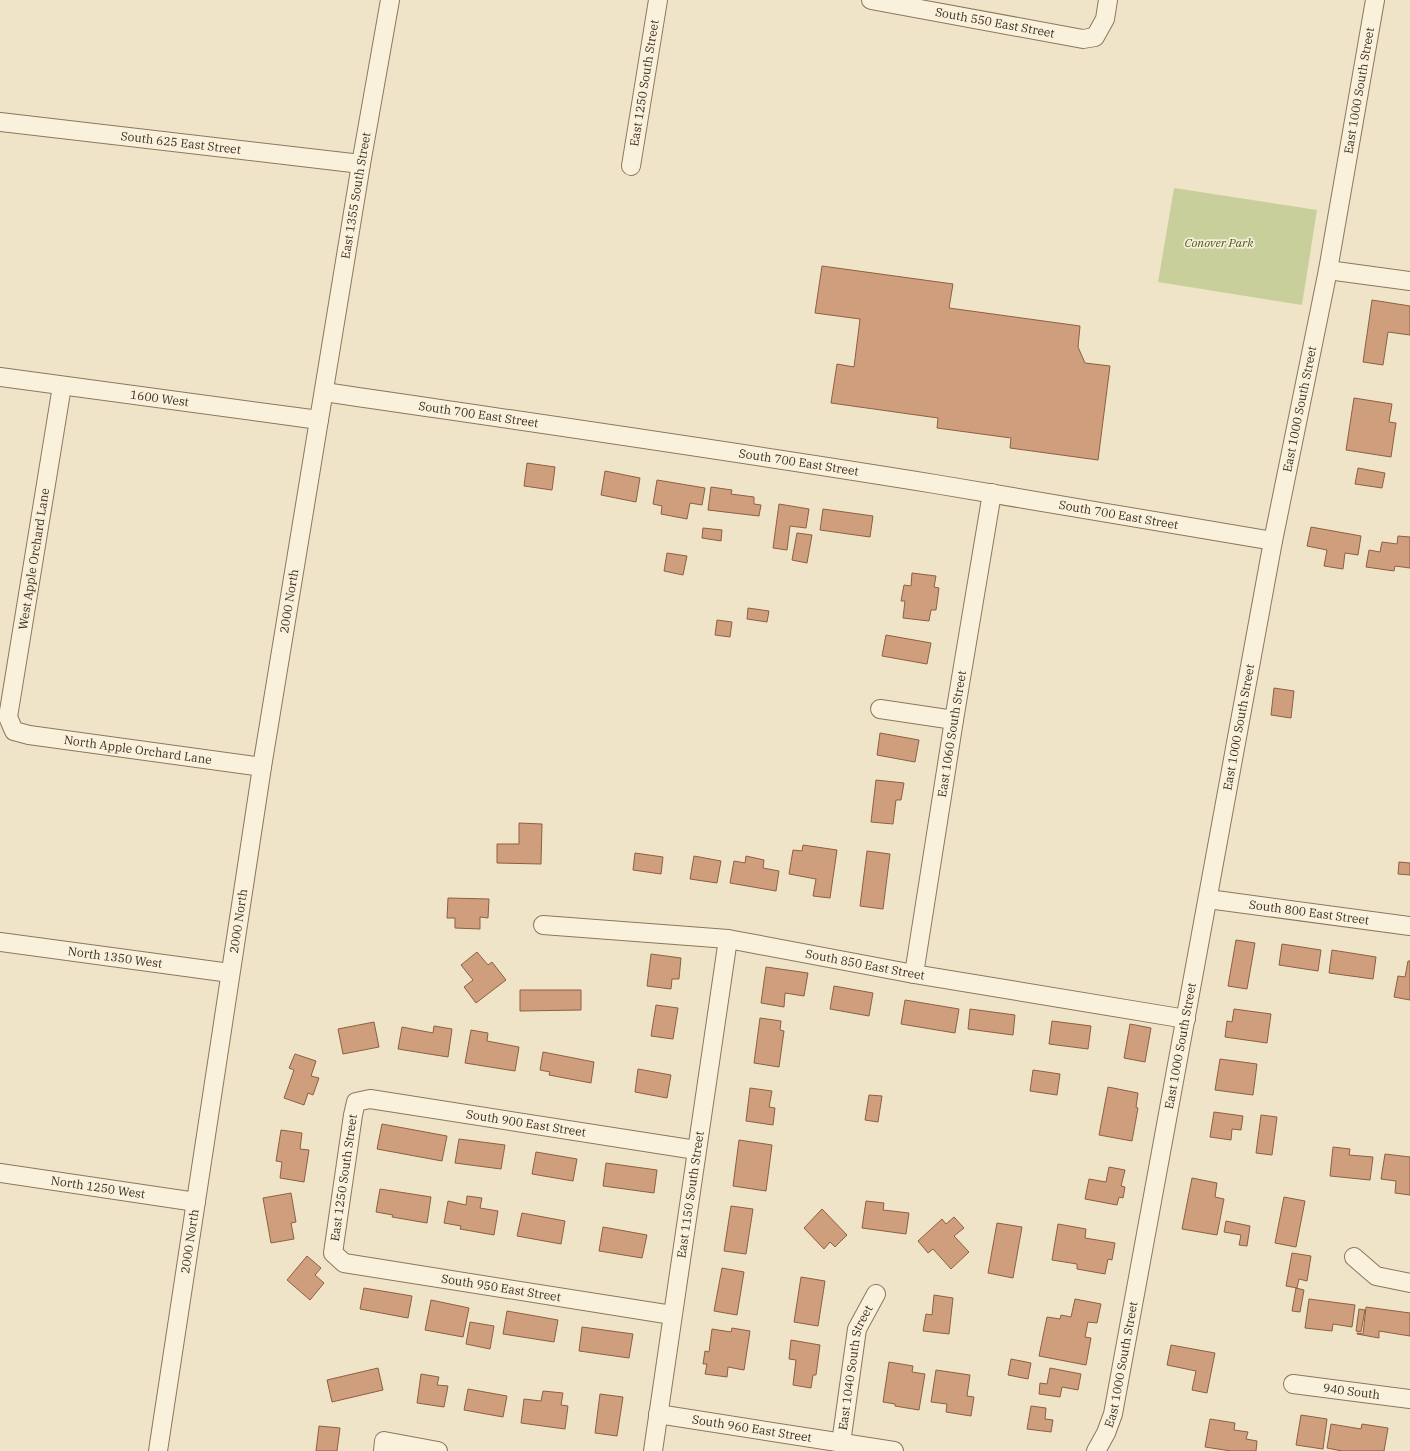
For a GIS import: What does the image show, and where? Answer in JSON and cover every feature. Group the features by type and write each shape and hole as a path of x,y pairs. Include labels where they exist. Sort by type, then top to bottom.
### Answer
{"street":[{"name":"East 1355 South Street","path":"324,392 361,164 390,0"},
{"name":"East 1250 South Street","path":"631,166 658,0"},
{"name":"South 550 East Street","path":"871,0 1083,39 1095,37 1105,19 1108,0"},
{"name":"East 1000 South Street","path":"1096,1451 1106,1433 1113,1414 1273,541 1328,270 1375,0"},
{"name":"South 625 East Street","path":"0,122 361,164"},
{"path":"1328,270 1410,281"},
{"name":"1600 West","path":"0,376 62,386 319,420"},
{"name":"West Apple Orchard Lane","path":"14,731 8,717 62,386"},
{"name":"2000 North","path":"158,1451 262,768 324,392"},
{"name":"South 700 East Street","path":"324,392 642,438 992,493 1128,518 1273,541"},
{"name":"East 1060 South Street","path":"914,974 992,493"},
{"path":"880,709 954,720"},
{"name":"North Apple Orchard Lane","path":"14,731 262,768"},
{"name":"South 800 East Street","path":"1208,899 1410,926"},
{"name":"South 850 East Street","path":"543,925 728,939 914,974 1186,1019"},
{"name":"East 1150 South Street","path":"652,1451 728,939"},
{"name":"North 1350 West","path":"0,942 230,973"},
{"name":"South 900 East Street","path":"356,1102 370,1099 696,1150"},
{"name":"East 1250 South Street","path":"333,1253 356,1102"},
{"name":"North 1250 West","path":"0,1173 196,1202"},
{"name":"South 950 East Street","path":"333,1253 344,1263 672,1315"},
{"path":"1354,1257 1376,1276 1410,1283"},
{"name":"East 1040 South Street","path":"841,1443 857,1328 876,1294"},
{"name":"940 South","path":"1293,1384 1410,1399"},
{"name":"South 960 East Street","path":"658,1414 894,1451"},
{"path":"383,1446 438,1451"}],"green space":[{"name":"Conover Park","path":"1174,188 1317,210 1302,305 1158,282"}],"building":[{"path":"822,266 953,284 949,308 1080,326 1078,347 1085,363 1110,366 1098,460 1010,448 1011,438 937,428 938,418 831,403 837,364 854,367 860,319 815,313"},
{"path":"1372,300 1410,306 1410,335 1388,332 1383,365 1363,362"},
{"path":"1354,398 1392,404 1389,422 1396,423 1391,457 1346,450"},
{"path":"527,463 555,467 552,490 524,486"},
{"path":"1358,468 1385,473 1382,488 1355,484"},
{"path":"605,471 640,478 636,502 601,495"},
{"path":"657,480 705,488 702,505 690,503 687,519 661,514 662,506 653,504"},
{"path":"711,487 732,490 731,494 754,497 754,504 761,505 759,516 708,510"},
{"path":"779,504 809,509 806,528 790,526 787,550 773,548"},
{"path":"823,509 873,516 870,537 820,530"},
{"path":"1311,527 1361,536 1358,555 1345,553 1343,569 1324,566 1327,550 1307,546"},
{"path":"703,528 722,530 721,541 702,538"},
{"path":"797,533 812,535 807,563 792,560"},
{"path":"1398,536 1410,537 1410,568 1395,566 1394,571 1366,567 1369,550 1380,552 1382,542 1397,544"},
{"path":"667,553 687,556 683,575 664,571"},
{"path":"912,573 936,576 934,587 939,588 936,610 931,610 929,621 903,618 905,601 901,601 904,585 911,586"},
{"path":"748,608 769,611 767,622 747,619"},
{"path":"717,620 732,622 730,637 715,635"},
{"path":"886,635 931,643 927,664 882,656"},
{"path":"1274,688 1294,691 1291,718 1271,715"},
{"path":"880,733 919,740 915,762 877,755"},
{"path":"876,780 904,783 901,800 896,800 893,824 871,822"},
{"path":"519,823 542,824 541,864 497,863 497,844 519,844"},
{"path":"803,845 837,850 830,898 813,896 816,879 789,874 793,850 802,851"},
{"path":"867,851 890,854 883,909 860,906"},
{"path":"635,853 663,857 661,874 633,870"},
{"path":"694,856 721,861 717,883 690,879"},
{"path":"746,856 764,860 763,868 779,871 776,891 730,883 734,861 745,863"},
{"path":"1399,862 1410,863 1410,875 1398,874"},
{"path":"448,898 489,899 488,918 480,917 480,929 455,928 455,918 447,918"},
{"path":"1236,940 1255,943 1247,989 1228,986"},
{"path":"1282,944 1321,950 1318,971 1279,965"},
{"path":"1332,950 1376,957 1373,979 1329,973"},
{"path":"477,952 488,965 492,962 506,980 476,1003 464,987 473,980 461,965"},
{"path":"651,954 681,958 679,979 672,979 671,989 647,986"},
{"path":"1408,961 1410,961 1410,1000 1394,997 1398,976 1405,977"},
{"path":"766,967 808,973 804,996 785,993 784,1007 761,1003"},
{"path":"834,986 873,993 869,1016 830,1009"},
{"path":"520,990 581,990 581,1010 520,1011"},
{"path":"905,1000 959,1009 955,1033 901,1024"},
{"path":"656,1005 678,1008 673,1039 651,1036"},
{"path":"970,1009 1015,1015 1013,1035 968,1029"},
{"path":"1234,1009 1271,1014 1267,1043 1225,1037 1227,1021 1232,1022"},
{"path":"760,1018 781,1021 780,1030 784,1031 779,1067 754,1063"},
{"path":"1052,1021 1091,1026 1088,1049 1049,1044"},
{"path":"374,1022 379,1047 343,1054 338,1029"},
{"path":"1130,1024 1151,1028 1145,1062 1124,1058"},
{"path":"434,1026 452,1029 448,1057 398,1049 402,1027 433,1033"},
{"path":"471,1030 488,1033 487,1041 519,1047 515,1071 465,1063"},
{"path":"543,1052 594,1062 591,1083 549,1075 550,1072 540,1070"},
{"path":"295,1054 316,1061 311,1076 319,1078 313,1095 308,1093 304,1105 284,1098 294,1070 289,1068"},
{"path":"1220,1059 1257,1064 1253,1095 1215,1090"},
{"path":"638,1069 671,1075 667,1098 635,1092"},
{"path":"1033,1070 1060,1074 1057,1095 1030,1091"},
{"path":"1108,1087 1138,1093 1136,1107 1138,1108 1132,1141 1099,1135"},
{"path":"750,1088 772,1091 769,1107 775,1108 773,1125 746,1121"},
{"path":"869,1095 882,1096 878,1122 865,1120"},
{"path":"1214,1112 1243,1116 1241,1130 1232,1129 1231,1140 1210,1137"},
{"path":"1261,1115 1277,1117 1272,1155 1256,1153"},
{"path":"382,1124 447,1136 442,1161 377,1149"},
{"path":"281,1130 302,1133 300,1149 309,1150 304,1182 280,1178 282,1162 276,1161"},
{"path":"459,1139 505,1145 501,1169 455,1163"},
{"path":"739,1140 772,1145 766,1191 733,1186"},
{"path":"1333,1147 1350,1149 1349,1155 1373,1157 1370,1180 1330,1176"},
{"path":"536,1152 577,1159 573,1181 532,1174"},
{"path":"1385,1154 1410,1157 1410,1195 1395,1193 1396,1181 1381,1179"},
{"path":"606,1163 657,1170 654,1193 603,1186"},
{"path":"1109,1167 1125,1170 1121,1186 1125,1187 1123,1198 1119,1197 1117,1205 1085,1199 1089,1179 1106,1182"},
{"path":"1192,1178 1217,1183 1215,1197 1224,1199 1217,1235 1182,1229"},
{"path":"380,1189 431,1197 427,1223 392,1217 393,1215 376,1212"},
{"path":"291,1193 296,1222 291,1223 294,1239 271,1243 263,1198"},
{"path":"467,1196 482,1198 480,1208 498,1211 494,1235 460,1229 461,1226 444,1223 448,1201 466,1205"},
{"path":"1284,1197 1305,1201 1296,1247 1275,1243"},
{"path":"866,1201 884,1203 883,1210 909,1213 906,1234 862,1228"},
{"path":"731,1206 753,1209 746,1254 724,1251"},
{"path":"822,1209 847,1235 835,1247 830,1242 824,1249 804,1228"},
{"path":"522,1213 565,1221 561,1244 517,1236"},
{"path":"954,1217 964,1228 954,1236 969,1252 951,1269 933,1249 928,1253 918,1241 942,1219 946,1224"},
{"path":"1226,1221 1250,1226 1247,1246 1239,1245 1241,1235 1224,1232"},
{"path":"997,1223 1022,1227 1013,1278 988,1273"},
{"path":"1058,1224 1086,1229 1085,1238 1115,1243 1112,1260 1108,1259 1105,1274 1077,1269 1077,1264 1052,1260"},
{"path":"603,1227 647,1235 642,1258 599,1251"},
{"path":"1292,1253 1311,1256 1307,1281 1299,1279 1297,1288 1286,1286"},
{"path":"307,1256 321,1268 315,1275 324,1283 310,1300 287,1280"},
{"path":"722,1268 744,1272 737,1315 714,1311"},
{"path":"801,1277 825,1281 818,1326 794,1322"},
{"path":"364,1288 412,1296 408,1318 360,1309"},
{"path":"1296,1288 1304,1290 1300,1312 1292,1311"},
{"path":"934,1295 953,1298 949,1334 923,1331 926,1314 932,1315"},
{"path":"1075,1299 1101,1304 1097,1323 1088,1322 1085,1337 1091,1338 1086,1365 1039,1356 1047,1317 1060,1319 1061,1315 1071,1317"},
{"path":"1309,1299 1355,1305 1352,1327 1333,1324 1332,1331 1305,1328"},
{"path":"431,1300 469,1308 463,1337 425,1330"},
{"path":"1366,1307 1410,1313 1410,1336 1379,1331 1379,1338 1357,1334 1363,1334"},
{"path":"1359,1309 1365,1310 1361,1332 1356,1331"},
{"path":"507,1311 558,1320 554,1342 503,1334"},
{"path":"470,1322 494,1326 490,1349 466,1344"},
{"path":"582,1327 633,1334 629,1358 579,1351"},
{"path":"732,1328 750,1331 744,1370 728,1367 727,1377 705,1374 707,1364 703,1364 705,1351 709,1352 712,1329 731,1332"},
{"path":"791,1340 820,1345 816,1375 813,1375 811,1388 793,1385 796,1360 789,1359"},
{"path":"1171,1345 1215,1353 1207,1393 1192,1390 1196,1371 1167,1365"},
{"path":"1011,1359 1031,1363 1028,1379 1008,1375"},
{"path":"889,1362 913,1366 912,1372 925,1374 919,1410 895,1406 895,1404 883,1402"},
{"path":"378,1368 383,1390 332,1402 327,1380"},
{"path":"1050,1368 1081,1374 1078,1390 1062,1387 1060,1397 1039,1394 1040,1383 1047,1384"},
{"path":"936,1370 970,1375 967,1396 974,1397 971,1416 946,1412 947,1404 931,1402"},
{"path":"421,1374 439,1377 437,1385 448,1386 444,1407 417,1403"},
{"path":"468,1389 507,1396 503,1417 464,1410"},
{"path":"543,1391 563,1393 561,1405 568,1406 565,1429 521,1423 524,1399 541,1401"},
{"path":"600,1394 623,1397 617,1436 595,1433"},
{"path":"1031,1406 1046,1408 1045,1419 1053,1420 1051,1432 1027,1429"},
{"path":"1301,1415 1327,1419 1323,1449 1296,1445"},
{"path":"1210,1419 1235,1423 1234,1430 1248,1432 1246,1439 1257,1441 1256,1451 1231,1451 1205,1447"},
{"path":"1331,1424 1361,1429 1362,1424 1388,1428 1384,1451 1342,1451 1327,1448"},
{"path":"319,1426 340,1428 337,1451 316,1451"}]}
